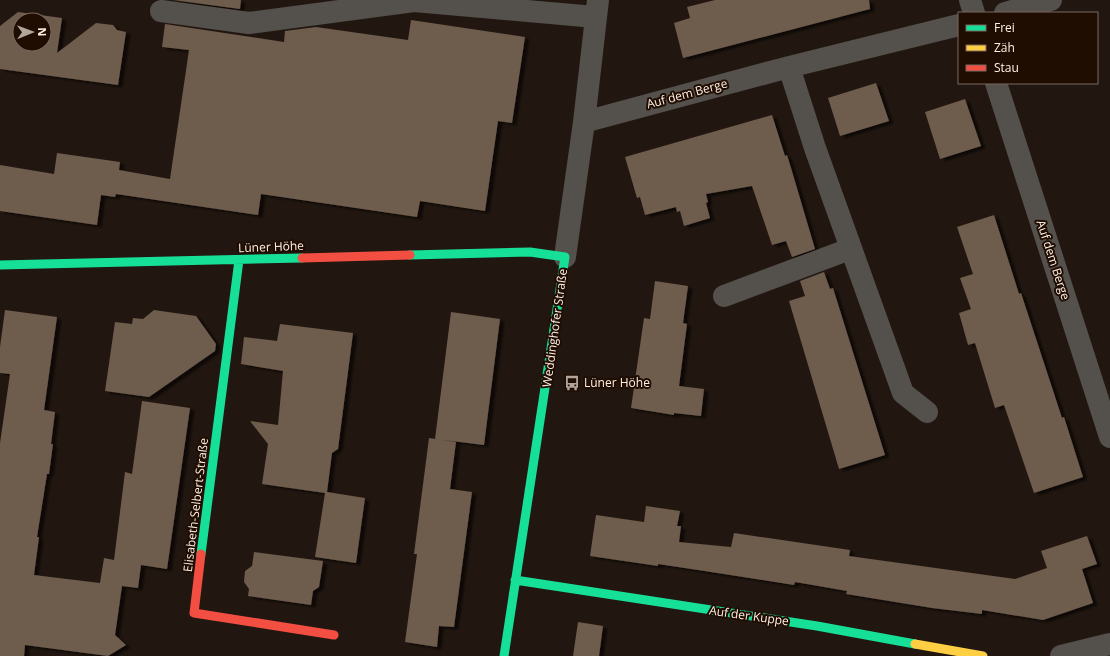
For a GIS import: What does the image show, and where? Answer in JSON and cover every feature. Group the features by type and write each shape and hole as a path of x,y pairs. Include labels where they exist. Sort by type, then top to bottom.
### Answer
{"street":[{"path":"970,0 974,12"},
{"path":"1009,12 1052,0"},
{"path":"161,11 249,23 414,1 596,8"},
{"name":"Weddinghofer Straße","path":"504,656 565,257 584,122 596,8"},
{"name":"Auf dem Berge","path":"584,122 789,67 958,25"},
{"path":"789,67 850,249 903,393 927,412"},
{"name":"Auf dem Berge","path":"996,84 1110,437"},
{"path":"724,296 850,249"},
{"name":"Lüner Höhe","path":"0,266 530,252 565,257"},
{"name":"Elisabeth-Selbert-Straße","path":"239,260 194,613 334,635"},
{"name":"Auf der Kuppe","path":"515,580 817,626 983,656"},
{"path":"1061,656 1110,644"}],"building":[{"path":"173,0 241,0 240,9"},
{"path":"715,0 869,0 870,9 683,58 674,23 690,18 687,7"},
{"path":"12,17 12,52 52,52 52,17 62,18 57,53 96,23 113,25 117,30 126,32 118,85 0,69 0,26"},
{"path":"411,20 525,37 512,123 498,121 485,211 420,201 417,217 261,194 258,215 116,194 115,197 101,195 97,225 0,211 0,165 54,174 57,153 120,162 119,170 170,179 189,50 162,47 165,24 284,42 285,31 316,27 408,40"},
{"path":"876,83 889,121 840,136 828,98"},
{"path":"965,99 981,146 940,159 925,112"},
{"path":"772,115 785,156 787,155 815,249 792,257 786,241 772,245 752,186 706,194 708,202 706,203 710,218 684,226 680,211 677,212 676,207 645,215 640,197 637,198 625,157"},
{"path":"994,215 1019,294 1021,293 1083,477 1034,493 1004,405 995,408 975,343 968,345 959,313 971,309 960,278 973,274 957,227"},
{"path":"824,272 830,289 833,288 885,455 839,469 789,301 805,296 800,281"},
{"path":"655,281 688,286 683,323 687,324 679,386 704,389 701,416 674,413 674,415 631,408 644,318 650,319"},
{"path":"5,310 57,317 44,410 55,412 51,444 53,444 37,537 39,537 34,575 100,583 104,558 114,560 125,472 132,474 142,401 190,408 167,569 141,565 138,588 122,586 115,635 126,645 108,656 25,645 24,656 0,656 0,443 10,374 0,373 0,347"},
{"path":"154,310 196,316 216,344 215,351 149,397 105,391 115,322 132,324 133,318 143,319"},
{"path":"451,312 500,319 484,445 435,439"},
{"path":"280,324 353,333 338,449 332,453 327,492 365,498 356,563 315,557 325,493 262,484 268,444 250,421 278,425 283,371 241,364 244,337 277,341"},
{"path":"429,438 456,442 450,489 472,492 454,627 439,626 437,647 405,642 417,554 414,554"},
{"path":"646,506 680,511 677,526 681,526 679,542 731,547 734,533 850,550 849,556 1015,579 1047,568 1041,551 1087,536 1097,564 1082,569 1093,603 1043,620 982,610 982,614 932,608 846,594 847,591 795,582 794,585 658,564 658,566 590,556 596,515 644,522"},
{"path":"254,552 323,561 319,587 313,591 311,605 248,596 249,589 244,582 245,571 252,566"},
{"path":"578,622 603,626 599,656 573,656"}],"traffic: fast":[{"path":"410,255 530,252 565,257 504,656"},
{"path":"0,265 302,258"},
{"path":"201,554 239,260"},
{"path":"515,580 817,626 915,644"}],"traffic: slow":[{"path":"915,644 983,656"}],"traffic: jam":[{"path":"302,258 410,255"},
{"path":"201,554 194,613 334,635"}],"place":[{"name":"Lüner Höhe","path":"572,383"}]}
